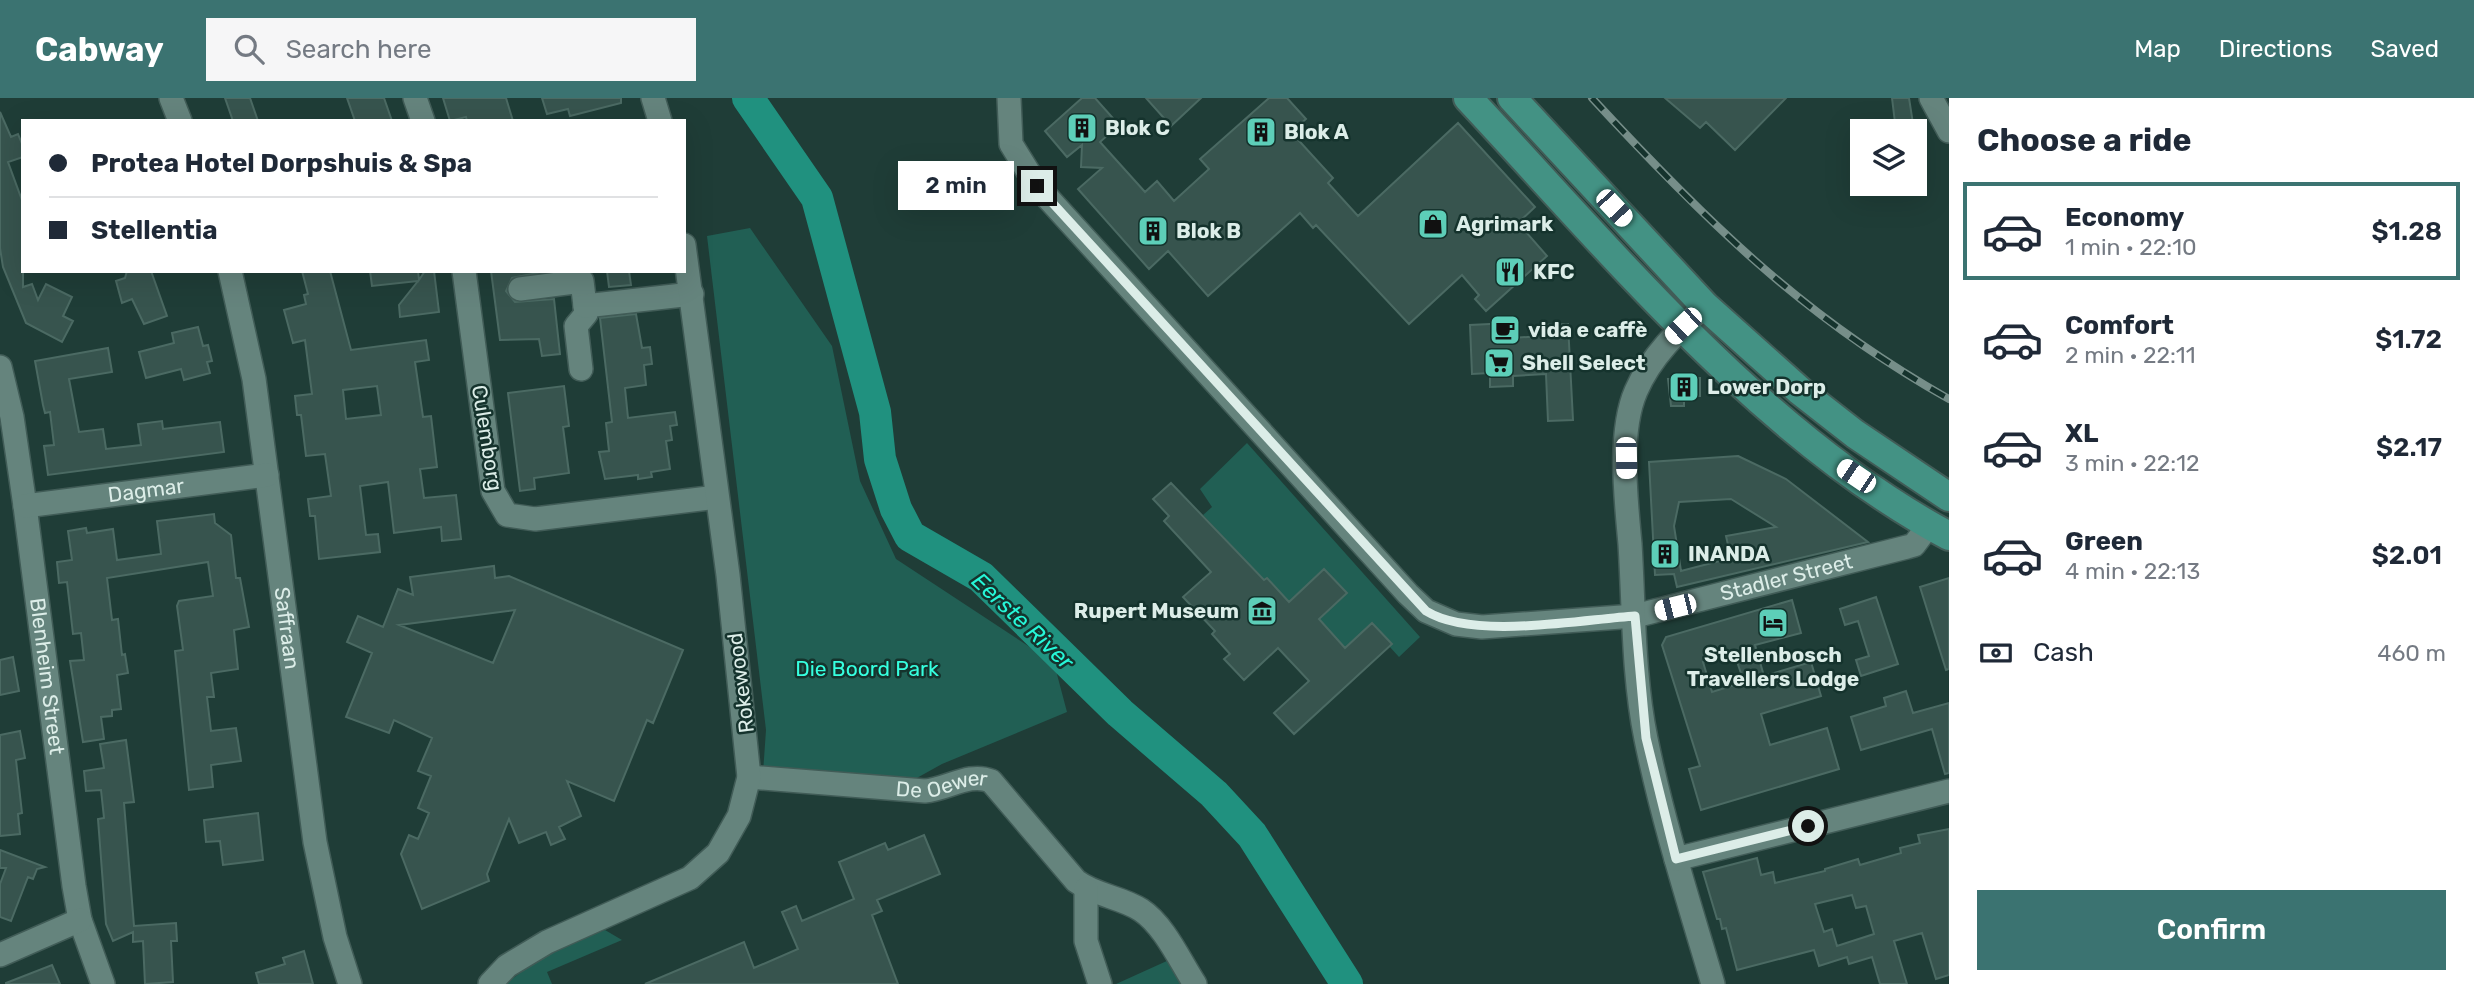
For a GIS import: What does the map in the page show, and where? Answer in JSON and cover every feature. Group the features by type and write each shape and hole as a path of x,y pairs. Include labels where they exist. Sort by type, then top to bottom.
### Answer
{"main road":[{"path":"1468,98 1683,326 1776,416 1836,463 1939,531"},
{"path":"1512,98 1705,306 1800,391 1856,434 1949,497"}],"street":[{"path":"171,98 179,119"},
{"path":"415,98 422,119"},
{"path":"653,98 659,119"},
{"name":"Stadler Street","path":"1009,98 1011,144 1027,173 1426,611 1456,624 1513,625 1635,616 1907,548 1939,531"},
{"path":"1931,98 1949,131"},
{"name":"Rokewood","path":"490,984 507,966 547,942 690,878 718,853 739,816 749,777 746,723 686,257"},
{"name":"Saffraan","path":"230,273 254,379 314,842 335,937 349,984"},
{"name":"Culemborg","path":"464,273 493,491 507,515 524,520 717,497"},
{"path":"520,289 585,276 586,314 576,326 581,369"},
{"path":"584,306 692,293"},
{"path":"1705,306 1667,342 1635,392 1629,415 1627,514 1646,738 1676,859 1713,984"},
{"name":"Blenheim Street","path":"0,367 12,417 80,920 103,984"},
{"name":"Dagmar","path":"24,506 267,475"},
{"name":"De Oewer","path":"749,777 925,791 982,777 997,786 1068,874 1086,889 1141,910 1151,920 1195,984"},
{"path":"1676,859 1949,791"},
{"path":"1086,889 1086,941 1100,984"},
{"path":"0,955 80,920"}],"green space":[{"name":"Die Boord Park","path":"750,228 832,346 860,481 896,559 1054,663 1067,712 942,764 915,779 763,773 766,730 707,236"},
{"path":"1247,443 1420,637 1399,657 1389,646 1345,648 1319,619 1347,593 1324,569 1289,602 1267,578 1264,580 1203,515 1212,507 1200,489"},
{"path":"605,930 622,940 547,972 552,984 505,984 551,951"},
{"path":"1169,960 1183,984 1116,984"}],"building":[{"path":"225,98 250,98 257,119 232,119"},
{"path":"347,98 384,98 391,119 354,119"},
{"path":"443,98 506,98 512,119 466,117 449,119"},
{"path":"542,98 621,98 621,103 570,116 568,109 547,114"},
{"path":"1082,98 1095,98 1119,125 1100,142 1145,192 1157,181 1174,201 1209,169 1200,159 1269,98 1287,98 1306,119 1291,132 1333,178 1328,183 1358,216 1458,123 1535,207 1518,223 1547,256 1486,311 1475,299 1479,295 1462,275 1409,324 1316,225 1313,228 1300,213 1208,296 1168,251 1149,269 1078,189 1102,168 1081,167 1082,145 1067,157 1045,131"},
{"path":"1146,98 1201,98 1171,126"},
{"path":"1665,98 1786,98 1735,150 1706,122 1700,128"},
{"path":"1892,98 1909,98 1912,119 1895,119"},
{"path":"0,112 11,137 18,134 21,141 21,158 8,162 21,198 23,287 32,284 38,300 46,284 72,297 63,316 73,321 62,342 26,323 3,267 0,248"},
{"path":"126,273 152,273 167,316 144,324 132,299 122,303 116,281 125,278"},
{"path":"303,273 331,273 351,350 426,340 429,360 415,362 423,417 431,416 437,467 420,469 424,498 456,495 461,539 442,541 441,527 394,533 388,482 360,486 366,535 378,534 380,552 319,559 315,516 310,516 308,499 331,496 325,454 306,456 301,415 297,415 295,396 312,394 305,340 293,343 284,310 306,304 304,295 308,294","holes":["377,386 381,415 346,419 343,390"]},
{"path":"370,273 418,273 419,280 424,273 434,273 439,312 400,317 399,305 418,281 372,286"},
{"path":"491,273 538,273 512,278 506,291 515,302 554,299 560,354 542,356 539,339 500,340"},
{"path":"607,273 629,273 631,285 609,287"},
{"path":"636,314 642,348 650,347 652,364 644,365 646,385 625,388 628,418 675,412 677,425 670,426 672,440 666,441 670,469 651,472 652,477 638,479 638,475 605,479 599,452 609,451 606,423 612,422 600,318"},
{"path":"1510,323 1511,338 1544,336 1543,325 1568,324 1573,420 1548,421 1546,374 1513,376 1513,386 1490,387 1490,373 1472,374 1470,325"},
{"path":"198,327 203,346 208,345 212,361 207,362 210,373 184,380 181,369 146,378 139,352 174,343 172,333"},
{"path":"108,348 112,372 69,379 79,432 103,429 106,449 141,445 138,424 162,421 163,429 220,422 224,452 48,475 44,446 54,445 50,412 45,413 35,361"},
{"name":"Lower Dorp","path":"1700,378 1700,396 1684,396 1684,406 1671,406 1668,379"},
{"path":"564,386 569,426 563,427 569,473 534,478 535,489 520,491 508,393"},
{"path":"1738,456 1786,479 1868,542 1677,587 1674,574 1655,575 1649,462","holes":["1731,499 1776,527 1726,536 1731,558 1681,571 1674,526 1679,502"]},
{"name":"Rupert Museum","path":"1171,483 1264,580 1267,578 1289,602 1324,569 1347,593 1319,619 1345,648 1372,623 1392,644 1294,734 1274,713 1309,681 1278,648 1244,680 1224,659 1230,654 1212,634 1215,631 1183,597 1211,572 1164,521 1169,516 1153,499"},
{"path":"214,514 215,523 231,535 236,578 240,578 249,627 234,630 238,669 211,673 214,697 207,697 211,731 236,728 241,761 211,765 213,787 189,790 175,651 183,650 177,606 179,601 213,596 208,562 107,578 112,620 118,619 122,655 125,654 128,673 117,675 121,709 112,710 112,716 101,717 104,739 83,742 70,661 84,660 81,633 73,634 67,582 59,583 57,562 72,560 68,531 86,528 87,533 113,529 117,560 161,554 157,521"},
{"path":"494,566 495,578 509,576 683,650 653,723 647,720 614,801 567,781 581,816 559,827 565,839 551,845 546,832 519,843 509,819 487,874 489,881 422,909 401,854 409,835 418,839 429,813 418,808 431,776 418,771 432,738 394,720 389,733 346,717 372,653 347,642 358,616 383,627 398,589 413,595 410,577","holes":["515,610 493,663 399,625"]},
{"path":"1949,578 1949,669 1946,670 1920,587"},
{"path":"1876,597 1898,664 1861,676 1856,660 1869,656 1858,621 1845,625 1840,609"},
{"path":"1792,600 1801,633 1755,645 1764,676 1811,662 1821,696 1761,714 1770,745 1827,728 1839,769 1701,810 1689,769 1700,766 1662,645 1666,637","holes":["1734,653 1744,682 1712,692 1703,662"]},
{"path":"13,657 19,691 0,695 0,660"},
{"path":"1906,691 1913,713 1949,703 1949,773 1945,774 1932,729 1861,750 1851,717 1886,706 1884,698"},
{"path":"20,731 25,758 16,760 22,813 18,814 20,834 0,836 0,735"},
{"path":"126,740 134,802 124,803 134,926 176,923 177,941 171,941 173,982 145,984 143,941 133,942 133,932 113,941 106,924 98,819 104,818 101,790 86,791 84,771 104,768 100,744"},
{"path":"258,813 263,860 223,865 220,841 206,842 204,820"},
{"path":"1949,829 1949,975 1936,979 1922,933 1894,941 1907,984 1880,984 1872,957 1849,964 1847,957 1819,966 1814,950 1737,970 1726,928 1722,929 1720,919 1717,919 1703,872 1757,858 1761,875 1773,872 1775,883 1825,871 1858,859 1860,865 1901,853 1900,848 1920,843 1918,835","holes":["1852,895 1856,908 1866,906 1874,934 1837,946 1832,929 1824,932 1815,904"]},
{"path":"924,835 940,874 877,900 882,911 872,915 898,984 645,984 744,942 754,968 798,949 782,912 796,906 802,921 854,899 839,862 885,843 888,850"},
{"path":"0,850 45,867 37,869 33,879 28,877 11,921 0,917 0,884 6,868 0,868"},
{"path":"304,951 313,984 259,984 256,973 285,964 283,958"},
{"path":"52,965 60,984 6,984 6,983"}],"waterway":[{"name":"Eerste River","path":"748,98 817,198 875,412 880,459 896,509 910,536 981,577 1120,713 1214,794 1252,835 1347,984"}],"railway":[{"path":"1592,98 1675,185 1758,264 1848,335 1949,399"}],"place":[{"name":"Blok C","path":"1082,128"},
{"name":"Blok A","path":"1261,132"},
{"name":"Agrimark","path":"1433,224"},
{"name":"Blok B","path":"1153,231"},
{"name":"KFC","path":"1510,272"},
{"name":"vida e caffè","path":"1505,330"},
{"name":"Shell Select","path":"1499,363"},
{"name":"Lower Dorp","path":"1684,387"},
{"name":"INANDA","path":"1665,554"},
{"name":"Rupert Museum","path":"1262,611"},
{"name":"Stellenbosch Travellers Lodge","path":"1773,623"}],"route":[{"path":"1037,186 1283,458 1426,611 1456,624 1482,627 1635,616 1640,696 1646,738 1676,859 1808,826"}]}
